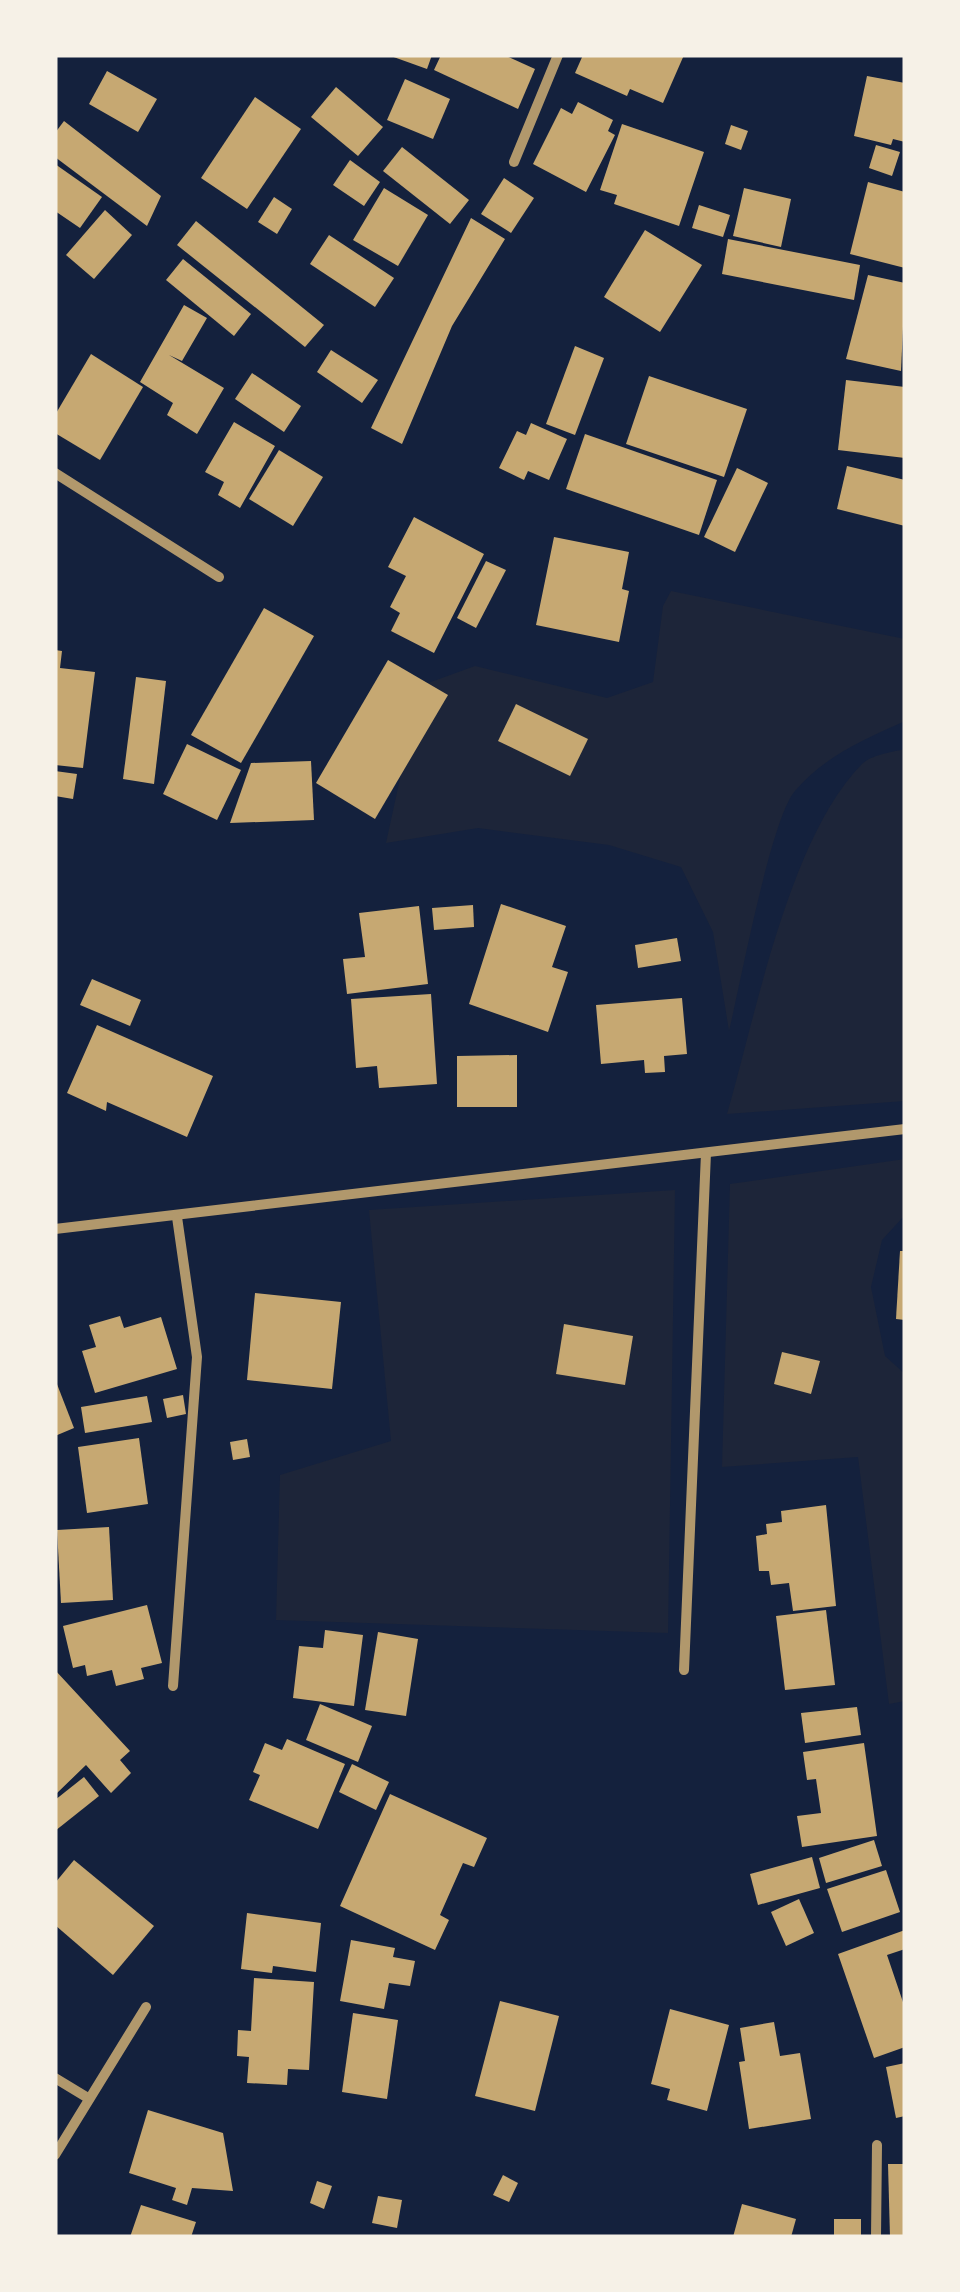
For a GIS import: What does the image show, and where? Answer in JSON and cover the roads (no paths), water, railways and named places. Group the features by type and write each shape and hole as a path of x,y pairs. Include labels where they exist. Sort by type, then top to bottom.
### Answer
{"street":[{"path":"514,162 558,55"},
{"path":"55,473 219,577"},
{"path":"55,1229 905,1130"},
{"path":"684,1670 706,1153"},
{"path":"173,1686 197,1357 177,1216"},
{"path":"55,2156 146,2007"},
{"path":"55,2078 88,2098"},
{"path":"876,2237 877,2145"}]}
